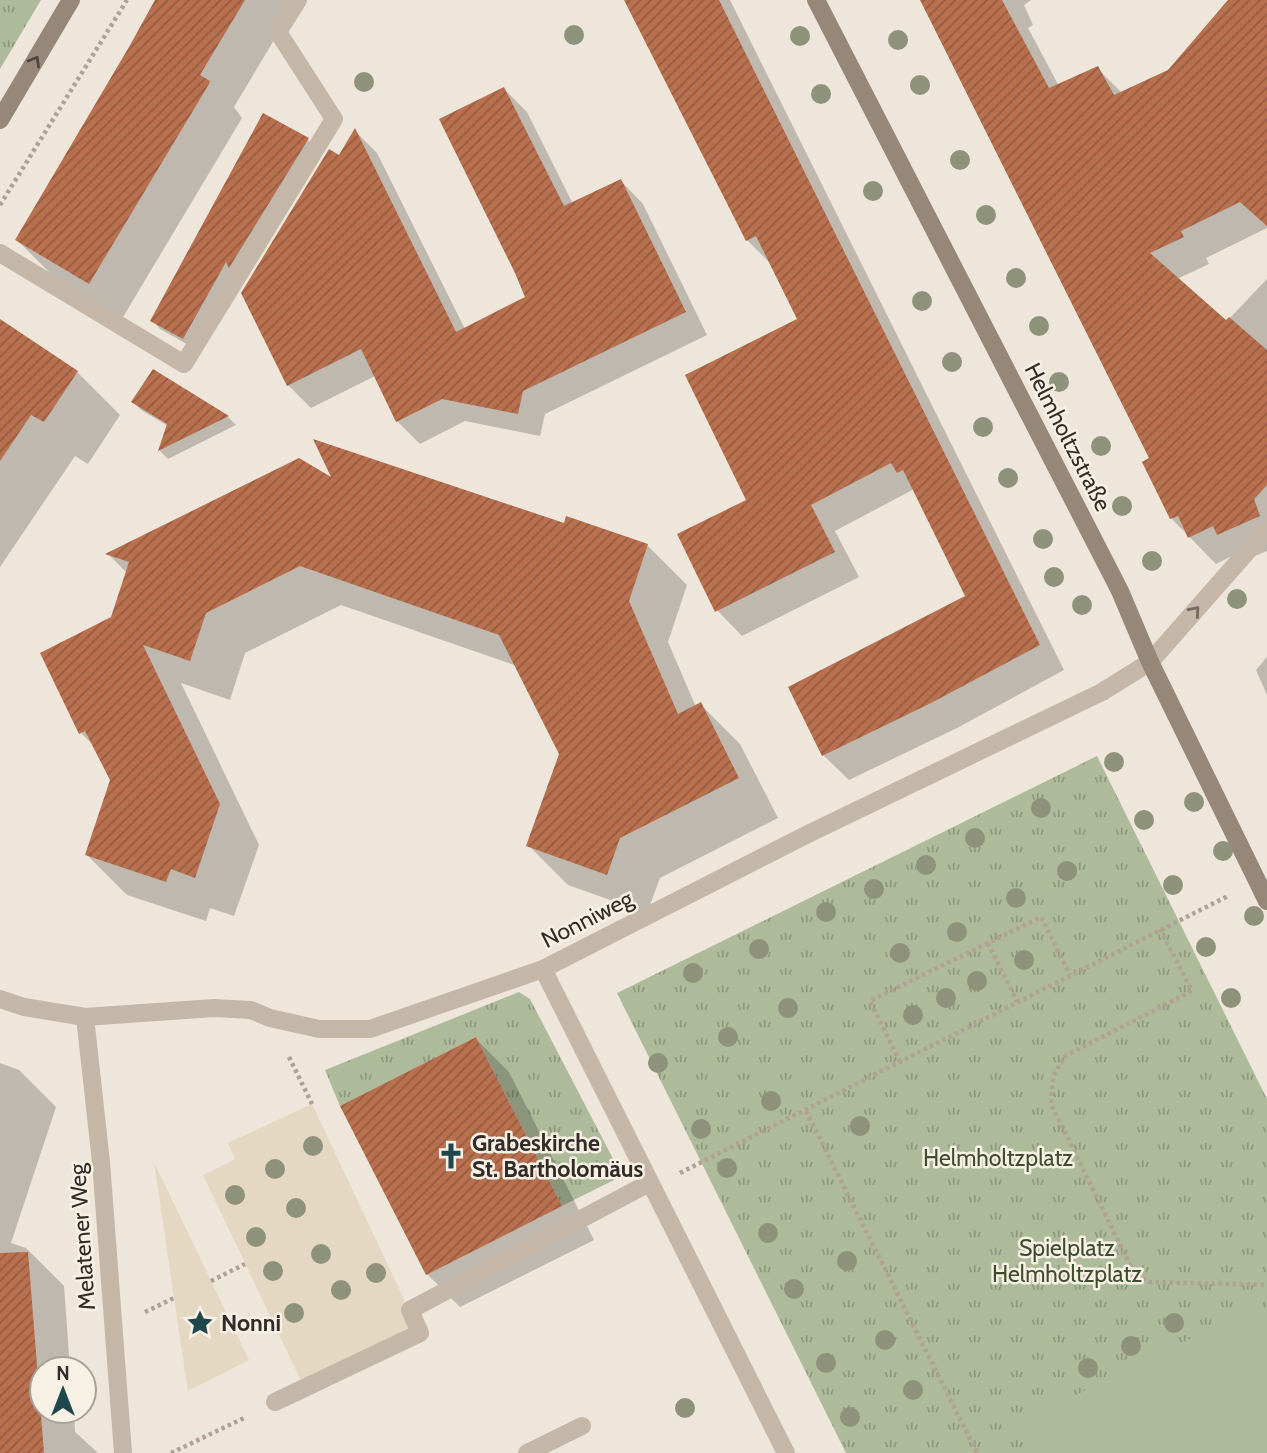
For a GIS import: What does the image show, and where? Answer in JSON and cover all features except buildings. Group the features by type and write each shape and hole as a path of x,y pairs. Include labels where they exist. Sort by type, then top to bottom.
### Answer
{"street":[{"path":"0,120 71,0"},
{"path":"0,253 184,364 334,119 278,32 298,0"},
{"name":"Helmholtzstraße","path":"816,0 1120,591 1150,662 1267,901"},
{"name":"Nonniweg","path":"0,999 23,1007 85,1017 214,1008 251,1010 270,1018 319,1028 370,1028 543,969 808,834 1101,692 1150,662 1267,529"},
{"path":"543,969 786,1453"},
{"name":"Melatener Weg","path":"85,1017 101,1162 123,1453"},
{"path":"275,1402 420,1333 410,1310 650,1185"},
{"path":"527,1453 582,1426"}],"path":[{"path":"0,205 127,0"},
{"path":"650,1185 806,1111 1257,881"},
{"path":"900,1062 870,1002 1041,917 1070,975"},
{"path":"1160,929 1192,991 1065,1056 1053,1077 1051,1104 1134,1273 1149,1282 1267,1285"},
{"path":"988,943 1017,1002"},
{"path":"302,1085 312,1104"},
{"path":"806,1111 977,1453"},
{"path":"211,1281 245,1264"},
{"path":"171,1453 252,1414"}],"green space":[{"path":"0,0 41,0 0,69"},
{"name":"Helmholtzplatz","path":"1097,756 1267,1099 1267,1453 846,1453 617,993"},
{"path":"519,992 530,999 622,1176 562,1206 476,1037 374,1089 348,1107 346,1103 340,1106 325,1070"},
{"path":"1254,1307 1267,1332 1267,1453 1042,1453 1025,1420"}],"shaded area":[{"path":"312,1104 420,1333 304,1387 203,1175 235,1159 228,1143"},
{"path":"154,1162 249,1360 188,1391 174,1298"}],"place":[{"name":"Grabeskirche St. Bartholomäus","path":"451,1156"},
{"name":"Nonni","path":"200,1323"}],"park label":[{"name":"Spielplatz Helmholtzplatz","path":"1067,1261"}]}
